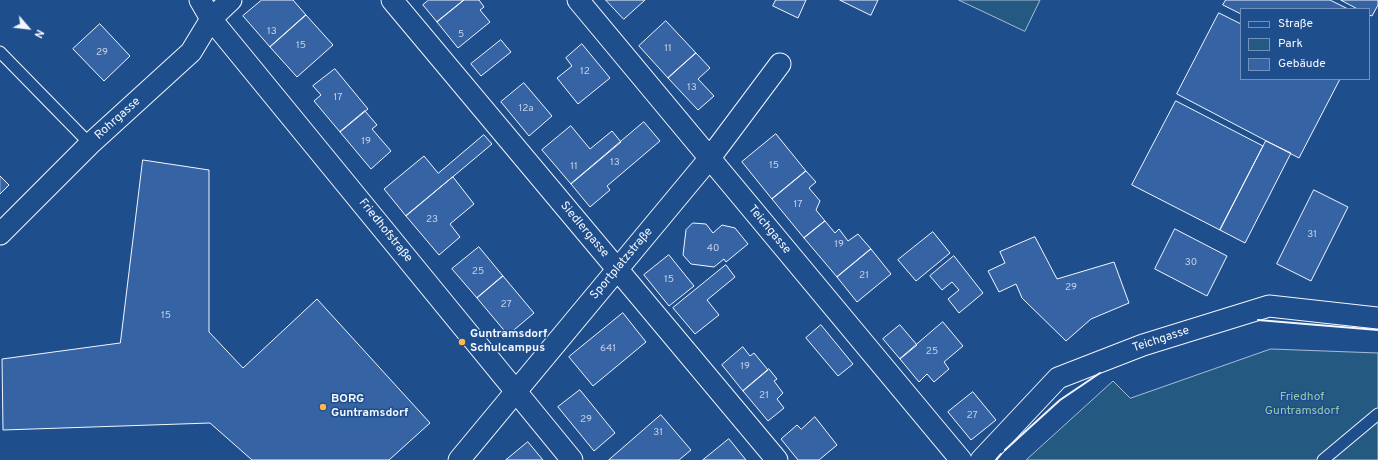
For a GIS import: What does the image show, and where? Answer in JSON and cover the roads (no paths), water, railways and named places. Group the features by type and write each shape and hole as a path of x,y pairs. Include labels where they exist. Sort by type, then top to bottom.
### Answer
{"street":[{"name":"Friedhofstraße","path":"200,0 211,19 572,460"},
{"name":"Rohrgasse","path":"0,234 90,144 191,52 211,19 231,0"},
{"name":"Siedlergasse","path":"392,0 777,460"},
{"name":"Teichgasse","path":"578,0 961,460"},
{"name":"Sportplatzstraße","path":"459,460 515,391 618,271 709,159 780,64"},
{"name":"Teichgasse","path":"981,460 1058,378 1143,345 1269,306 1378,318"}],"lane":[{"path":"0,52 90,144"},
{"path":"1323,460 1378,414"}],"place":[{"name":"Guntramsdorf Schulcampus","path":"462,342"},
{"name":"BORG Guntramsdorf","path":"323,407"}],"park label":[{"name":"Friedhof Guntramsdorf","path":"1302,405"}]}
